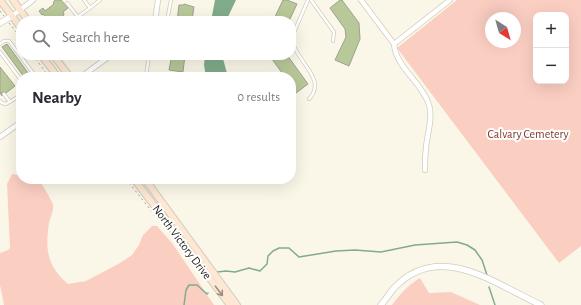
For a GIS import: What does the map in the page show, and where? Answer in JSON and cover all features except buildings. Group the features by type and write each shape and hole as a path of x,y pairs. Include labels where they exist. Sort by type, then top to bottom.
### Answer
{"main road":[{"path":"0,0 16,21"},
{"path":"13,0 24,16"},
{"path":"45,60 54,72"},
{"path":"57,60 66,72"},
{"name":"North Victory Drive","path":"138,184 182,235 237,305"},
{"name":"North Victory Drive","path":"148,184 230,305"}],"street":[{"path":"0,23 33,0"},
{"path":"156,16 158,0"},
{"path":"361,0 394,44 395,51 400,62 425,95 429,103 430,110 425,170"},
{"path":"394,44 450,0"},
{"path":"88,72 104,60"},
{"path":"0,137 16,126"},
{"path":"382,305 394,288 410,275 426,268 453,266 485,278 541,305"}],"lane":[{"path":"84,0 90,8"},
{"path":"79,16 100,0"},
{"path":"168,16 171,0"},
{"path":"296,29 310,0 334,32 333,41"},
{"path":"68,1 77,16"},
{"path":"0,44 4,41 9,41 16,50"},
{"path":"0,52 16,73"},
{"path":"296,52 312,74 314,80 315,89 309,99"},
{"path":"23,60 32,72"},
{"path":"147,72 148,60"},
{"path":"4,94 10,102"},
{"path":"0,101 4,104 16,98"}],"path":[{"path":"11,26 16,32"},
{"path":"37,60 45,72"},
{"path":"130,184 161,223"}],"green space":[{"name":"Calvary Cemetery","path":"457,0 581,0 581,246 559,263 397,48"},
{"path":"12,174 16,175 16,184 42,184 53,205 47,241 49,257 56,271 68,284 86,281 120,263 132,255 139,245 143,235 152,226 157,226 172,243 214,305 4,305 0,285 0,253 10,248 7,184"},
{"path":"420,278 429,293 451,292 480,305 392,305 404,290"}],"shaded area":[{"path":"215,0 236,0 228,16 212,16"},
{"path":"204,60 223,60 227,72 205,72"}],"waterway":[{"path":"217,272 235,272 249,268 260,271 267,264 268,256 279,248 289,248 299,257 336,251 355,250 381,252 415,245 457,242 467,245 475,250 482,260 487,275"},
{"path":"184,305 186,290 189,285 197,285 207,294 208,293"},
{"path":"489,287 495,305"}]}
